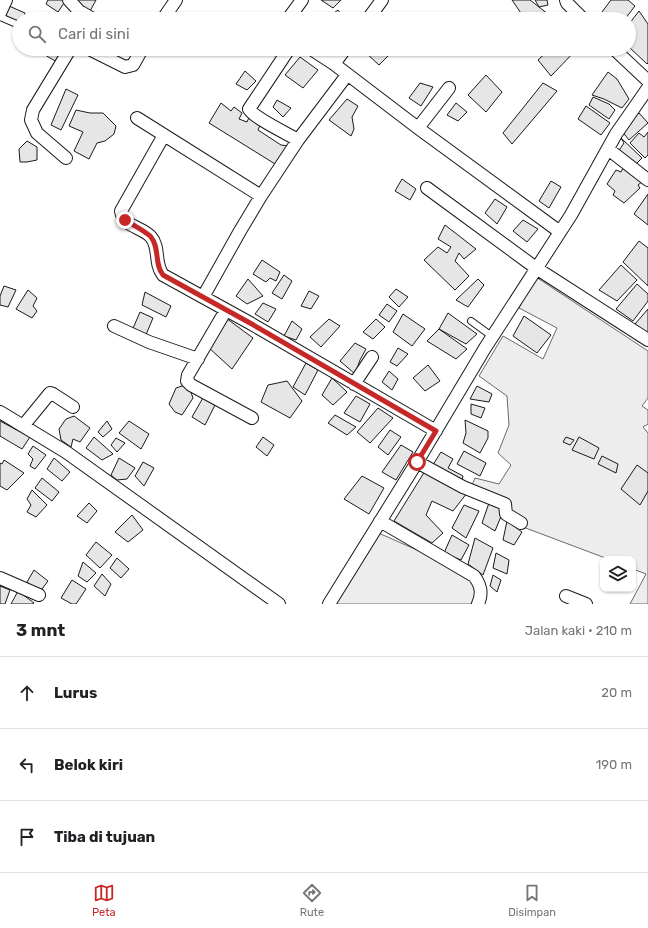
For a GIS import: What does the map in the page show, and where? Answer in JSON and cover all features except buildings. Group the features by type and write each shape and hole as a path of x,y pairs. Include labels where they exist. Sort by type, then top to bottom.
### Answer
{"street":[{"path":"69,0 81,12"},
{"path":"168,12 176,0"},
{"path":"293,12 302,0"},
{"path":"373,12 382,0"},
{"path":"566,0 576,12"},
{"path":"66,56 33,110 31,120 37,132 66,158"},
{"path":"103,56 125,67 133,65 138,56"},
{"path":"284,56 249,110 298,140"},
{"path":"322,56 560,232"},
{"path":"334,64 340,56"},
{"path":"621,56 648,81"},
{"path":"203,297 261,196 298,140 347,75"},
{"path":"418,128 449,88"},
{"path":"329,604 493,337 560,232 588,186 616,134 648,88"},
{"path":"137,118 261,196"},
{"path":"164,135 121,211 125,220 151,237 155,244 158,269 163,275 436,431"},
{"path":"608,149 648,180"},
{"path":"427,188 536,268 648,340"},
{"path":"226,310 188,375 187,381 191,385 252,418"},
{"path":"114,326 149,342 198,359"},
{"path":"354,384 372,358"},
{"path":"23,426 50,393 73,407"},
{"path":"0,412 66,452 279,604"},
{"path":"417,462 463,487 506,504 506,514 521,523"},
{"path":"380,521 474,576 479,582 482,596 478,604"},
{"path":"0,578 39,595"},
{"path":"566,596 586,604"}],"lane":[{"path":"2,9 12,18"},
{"path":"471,321 493,337"}],"shaded area":[{"path":"536,277 648,351 648,398 642,406 648,410 648,424 643,427 648,433 648,604 630,604 646,574 636,570 636,556 600,556 507,521 505,502 470,490 475,478 499,484 511,465 498,453 509,425 507,396 479,376 503,336 543,359 557,328 519,308"},
{"path":"374,531 462,570 473,577 477,604 328,604"}],"route":[{"path":"125,220 151,237 155,244 158,269 163,275 250,323 436,431 417,462"}]}
